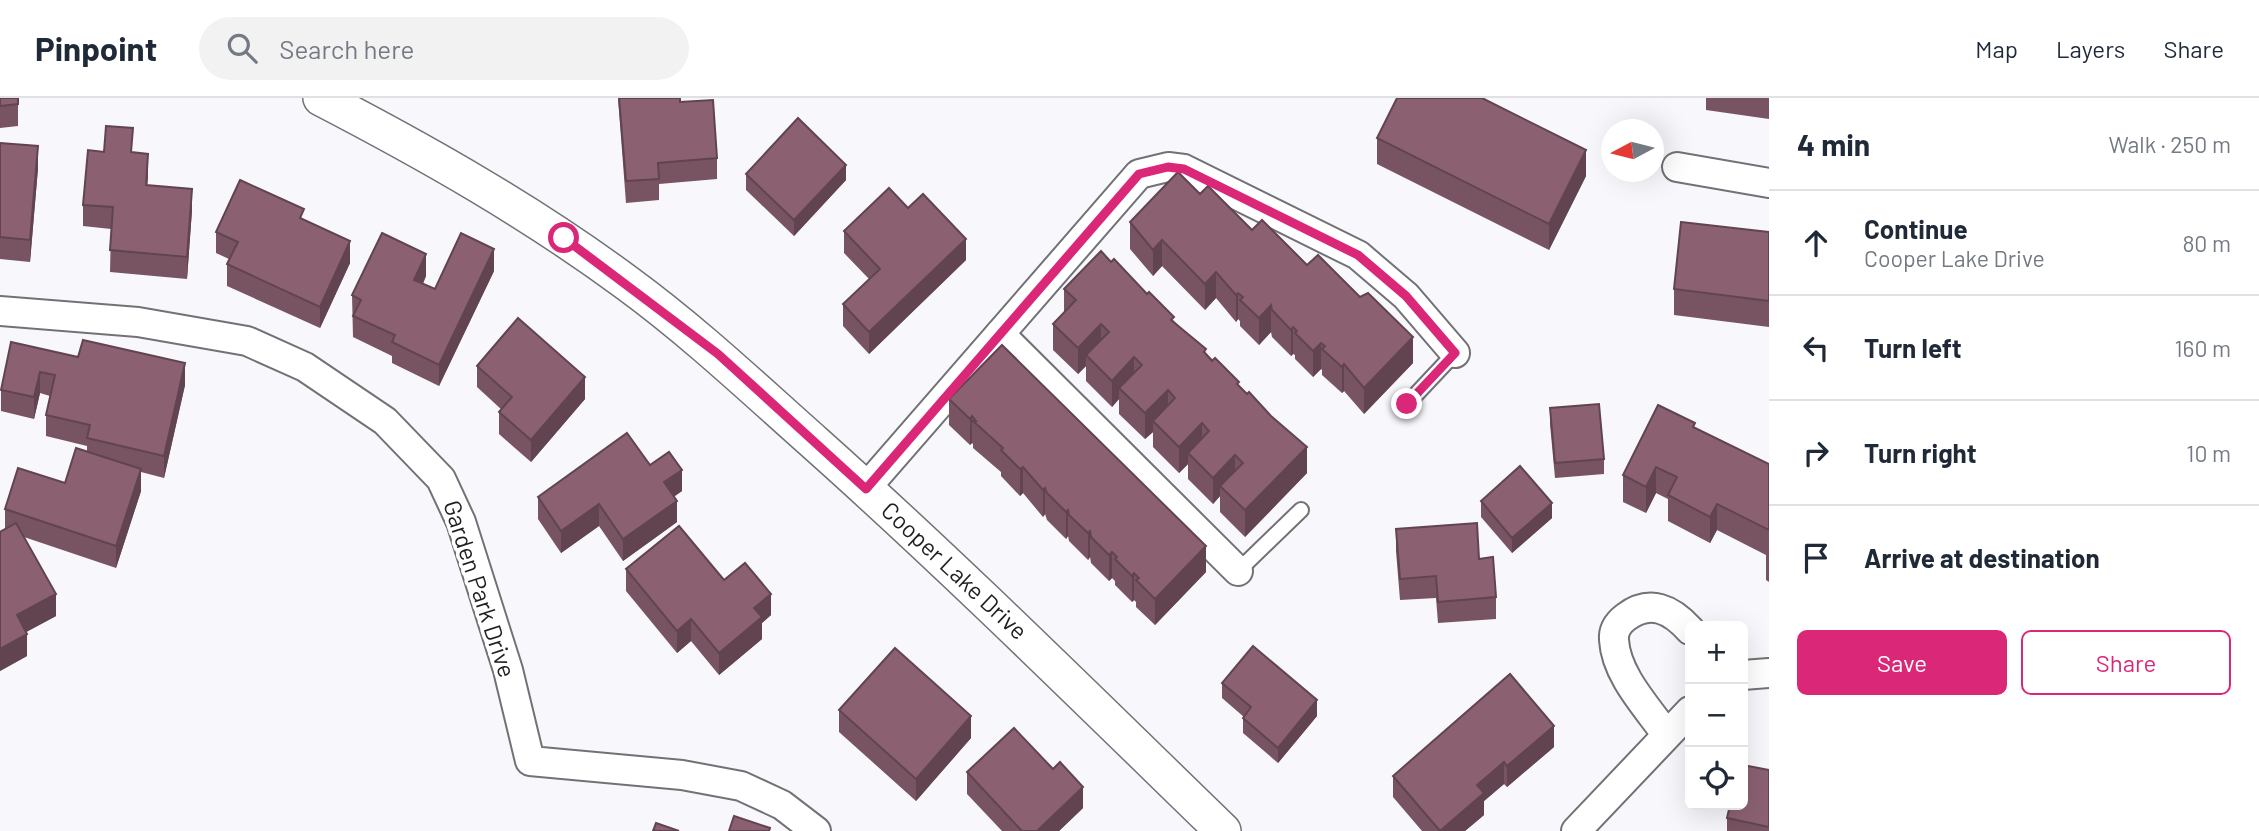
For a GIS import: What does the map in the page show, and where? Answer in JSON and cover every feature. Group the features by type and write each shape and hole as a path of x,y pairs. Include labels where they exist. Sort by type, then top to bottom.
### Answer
{"street":[{"name":"Cooper Lake Drive","path":"321,98 430,155 564,238 618,276 718,354 1002,615 1223,831"},
{"path":"866,489 1139,174 1168,167 1184,169 1358,255 1406,296 1455,353"},
{"path":"1677,167 1769,183"},
{"name":"Garden Park Drive","path":"0,311 138,322 247,341 305,367 385,421 441,479 461,523 480,576 508,670 530,761 682,775 741,786 782,805 816,831"},
{"path":"1000,334 1238,571"},
{"path":"1666,734 1626,678 1614,642 1614,631 1620,622 1647,606 1664,608 1685,626"},
{"path":"1748,675 1769,673"},
{"path":"1576,831 1685,716"}],"lane":[{"path":"1407,404 1455,353"},
{"path":"1238,571 1301,510"}],"building":[{"path":"0,98 18,98 18,104 0,106"},
{"path":"619,98 680,98 680,102 713,100 717,158 658,163 659,179 626,181"},
{"path":"1397,98 1482,98 1586,150 1549,224 1377,138"},
{"path":"798,118 846,165 794,220 746,174"},
{"path":"106,126 133,128 131,152 148,154 146,185 192,189 187,257 110,250 113,207 83,205 88,150 104,152"},
{"path":"0,143 38,146 30,240 0,237"},
{"path":"1178,172 1200,194 1208,186 1252,230 1262,220 1307,265 1318,255 1360,297 1368,293 1413,337 1364,388 1344,364 1342,367 1322,349 1325,346 1321,343 1313,351 1295,333 1297,331 1293,327 1291,330 1272,310 1271,305 1259,318 1240,300 1243,297 1238,293 1236,295 1216,272 1205,284 1162,240 1153,250 1130,222"},
{"path":"240,180 304,209 300,218 350,241 320,307 227,264 238,242 216,232"},
{"path":"889,188 908,208 923,194 966,239 869,332 843,304 880,269 844,231"},
{"path":"1681,222 1769,232 1769,301 1674,289"},
{"path":"382,233 426,254 414,280 435,289 461,233 494,249 439,365 392,342 395,335 353,316 361,300 352,295"},
{"path":"1101,251 1111,262 1114,259 1147,294 1149,292 1174,317 1171,320 1206,349 1204,352 1212,361 1215,358 1247,394 1249,392 1271,416 1307,447 1245,510 1220,486 1243,463 1235,455 1213,478 1188,453 1209,431 1202,423 1179,447 1153,421 1175,398 1168,390 1145,413 1119,388 1142,365 1134,357 1112,381 1086,355 1109,332 1101,324 1078,348 1053,324 1076,300 1064,289"},
{"path":"518,318 585,377 531,440 499,412 512,397 477,366"},
{"path":"83,340 185,363 164,456 87,438 90,425 46,415 55,375 40,372 34,397 1,390 11,342 78,357"},
{"path":"1002,345 1206,546 1155,599 1136,580 1139,578 1134,573 1132,576 1115,559 1117,557 1112,552 1109,555 1091,537 1090,531 1088,533 1069,515 1068,510 1066,512 1023,467 1020,469 1001,450 1003,448 973,421 976,421 972,416 970,419 949,399"},
{"path":"1599,404 1604,459 1555,463 1550,408"},
{"path":"1658,405 1695,423 1693,427 1769,464 1769,530 1717,504 1710,517 1668,495 1677,477 1656,467 1646,487 1623,475"},
{"path":"627,433 650,465 669,452 682,470 664,482 677,501 623,539 599,504 561,531 538,497"},
{"path":"76,448 141,469 116,546 5,509 18,468 65,483"},
{"path":"1520,466 1552,503 1512,538 1481,501"},
{"path":"16,523 56,594 17,615 27,634 0,649 0,532"},
{"path":"1477,523 1479,559 1493,557 1496,597 1438,602 1436,576 1400,579 1396,529"},
{"path":"679,526 724,580 745,563 771,594 754,608 762,617 719,653 691,619 677,631 626,569"},
{"path":"1253,646 1317,700 1278,748 1243,718 1251,707 1222,683"},
{"path":"895,648 971,716 916,779 839,710"},
{"path":"1510,674 1554,726 1507,766 1504,762 1477,785 1484,793 1440,831 1393,776"},
{"path":"1014,728 1053,769 1060,762 1083,787 1037,831 1022,831 967,772"},
{"path":"1748,766 1769,770 1769,827 1727,818 1729,810 1748,810"},
{"path":"734,816 770,828 769,831 729,831"},
{"path":"656,823 679,831 653,831"}],"route":[{"path":"564,238 629,284 718,354 866,489 1139,174 1168,167 1184,169 1358,255 1406,296 1455,353 1407,404"}]}
